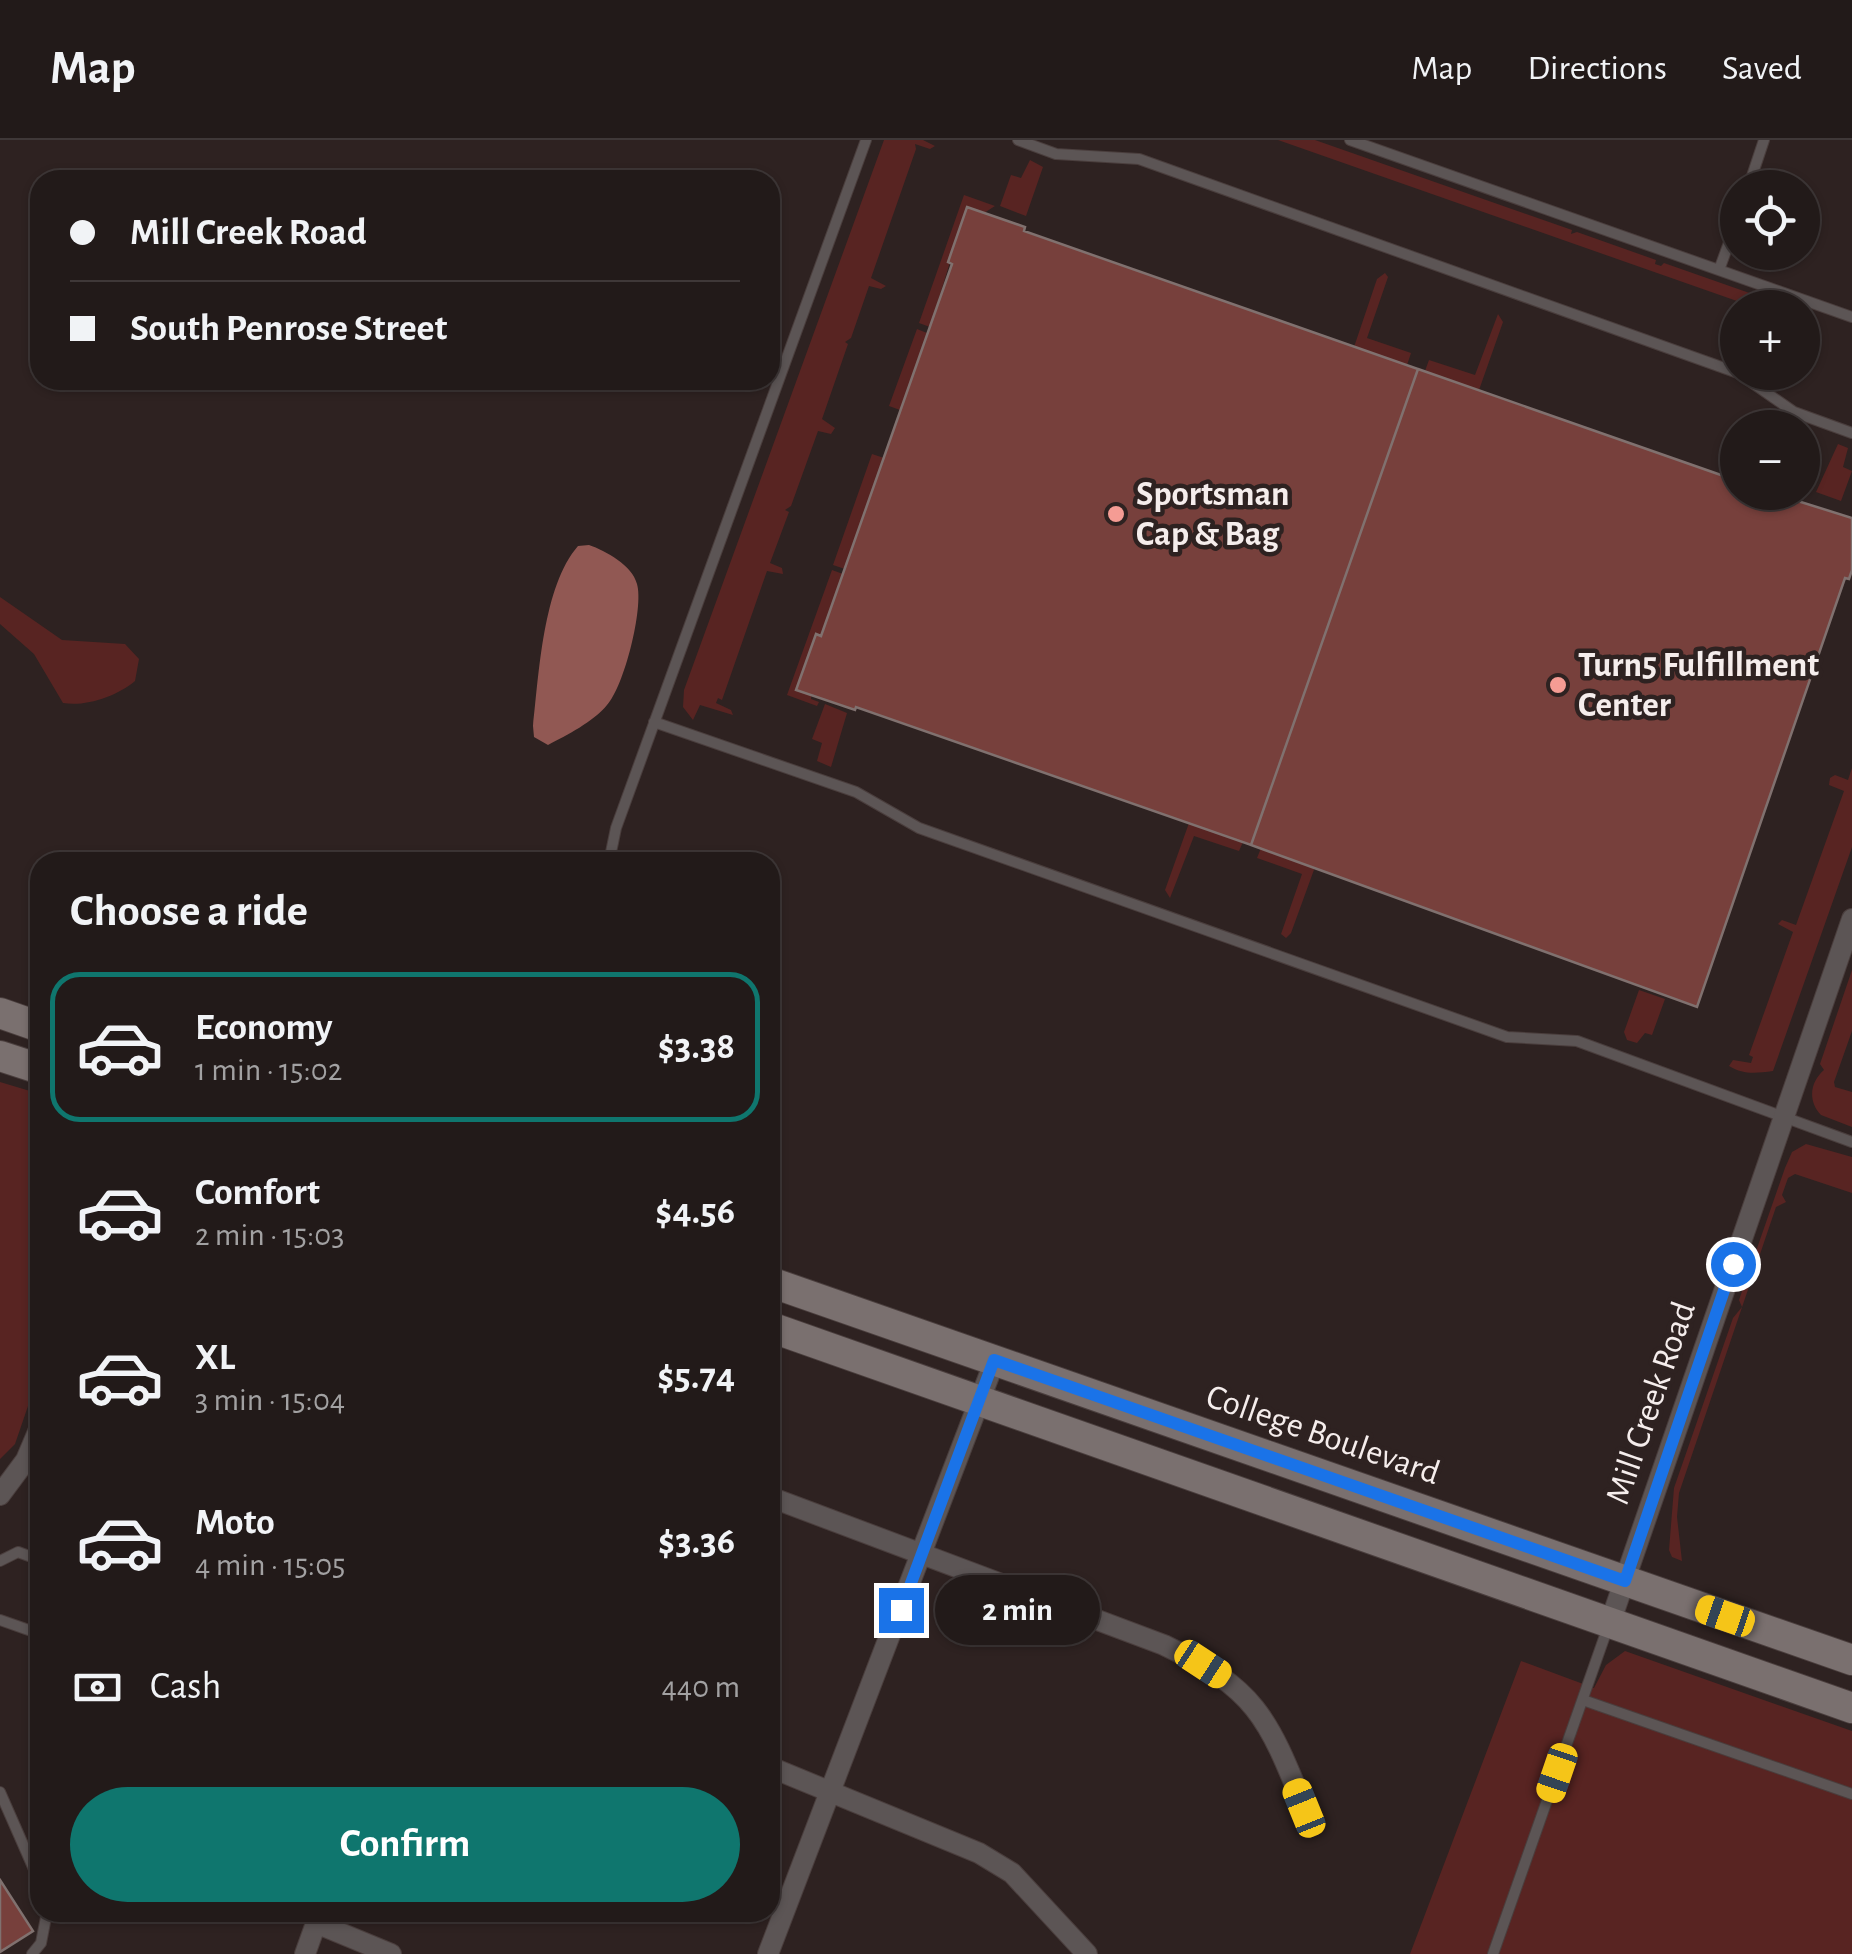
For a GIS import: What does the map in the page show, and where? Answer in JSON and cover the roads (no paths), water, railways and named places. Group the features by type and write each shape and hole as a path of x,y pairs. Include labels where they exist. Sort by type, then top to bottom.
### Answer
{"main road":[{"path":"0,1013 30,1024"},
{"path":"0,1056 30,1066"},
{"name":"College Boulevard","path":"780,1285 1852,1660"},
{"path":"780,1331 1852,1708"}],"street":[{"name":"Mill Creek Road","path":"1610,1624 1852,919"},
{"path":"768,1954 833,1792 994,1360"},
{"path":"0,1495 30,1461"},
{"path":"780,1500 1164,1645 1235,1684 1276,1741 1304,1808"},
{"path":"780,1772 948,1839 1012,1874 1088,1954"},
{"path":"305,1954 317,1922"},
{"path":"326,1922 391,1954"}],"lane":[{"path":"780,376 866,140"},
{"path":"1018,140 1056,154 1139,159 1738,373 1794,412 1852,433"},
{"path":"1350,140 1852,316"},
{"path":"1754,170 1764,140"},
{"path":"611,852 616,828 775,390"},
{"path":"654,722 856,792 918,828 1489,1031 1507,1037 1577,1041 1852,1142"},
{"path":"0,1561 18,1552 30,1556"},
{"path":"0,1620 30,1630"},
{"path":"1493,1954 1610,1624"},
{"path":"1583,1700 1852,1794"},
{"path":"0,1792 30,1863"},
{"path":"32,1954 41,1943 44,1922"}],"place":[{"name":"Sportsman Cap & Bag","path":"1116,514"},
{"name":"Turn5 Fulfillment Center","path":"1558,685"}]}
